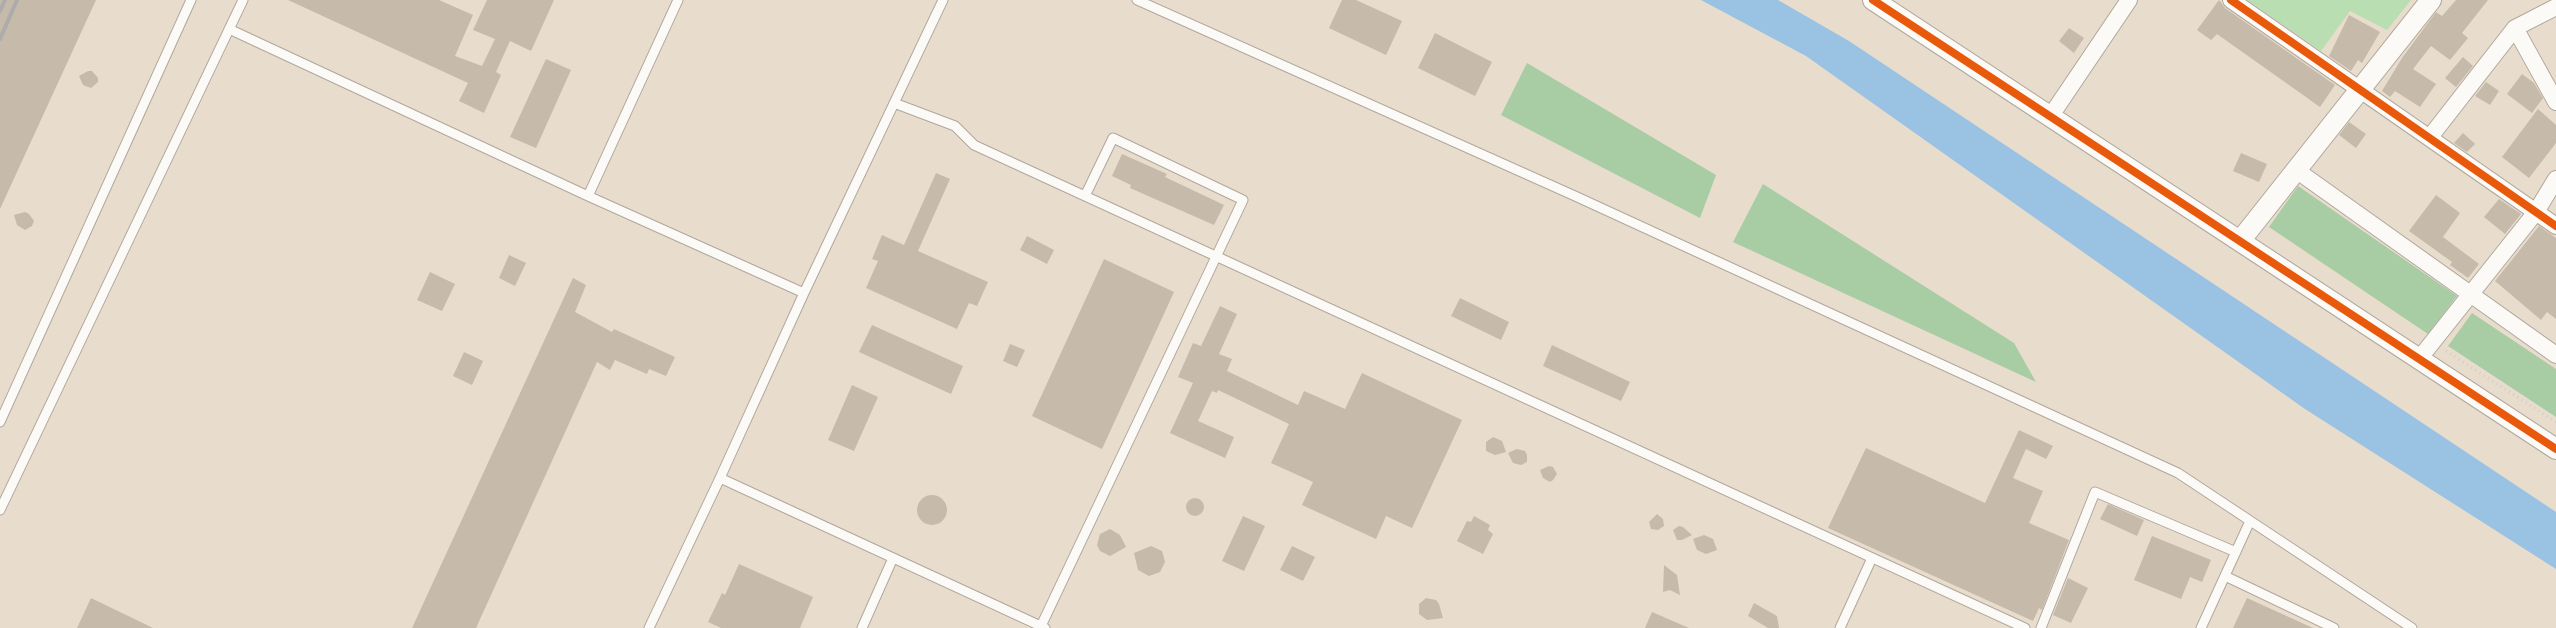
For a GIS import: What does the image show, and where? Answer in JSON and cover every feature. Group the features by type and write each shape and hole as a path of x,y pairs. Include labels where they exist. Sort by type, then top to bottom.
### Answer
{"street":[{"path":"2050,118 2129,0"},
{"path":"2231,0 2556,226"},
{"path":"2240,241 2431,0"},
{"path":"1885,3 2050,118 2556,449"},
{"path":"2430,137 2515,28 2556,7"},
{"path":"2515,28 2556,102"},
{"path":"2296,170 2556,356"},
{"path":"2419,359 2536,212 2556,179"}],"lane":[{"path":"0,422 191,0"},
{"path":"0,510 243,0"},
{"path":"588,196 678,0"},
{"path":"649,628 720,478 804,292 943,0"},
{"path":"1136,0 1575,196 2178,474 2412,628"},
{"path":"229,29 588,196 804,292"},
{"path":"894,103 955,126 974,145 2025,628"},
{"path":"720,478 1043,627 1244,200 1113,138 1085,196"},
{"path":"2041,628 2096,492 2236,552"},
{"path":"2201,628 2250,521"},
{"path":"862,628 893,558"},
{"path":"1840,628 1872,558"},
{"path":"2225,576 2334,628"}],"path":[{"path":"2433,342 2556,422"}],"green space":[{"path":"2247,0 2411,0 2387,30 2350,11 2321,51"},
{"path":"1527,63 1716,175 1700,218 1501,115"},
{"path":"1763,184 2014,343 2036,382 1733,242"},
{"path":"2298,186 2457,296 2428,334 2269,227"},
{"path":"2472,313 2556,369 2556,417 2448,346"}],"water":[{"path":"1701,0 1778,0 1849,41 2556,512 2556,569 2305,409 1806,56"}],"building":[{"path":"0,0 96,0 0,209"},
{"path":"288,0 439,0 473,15 455,56 482,66 495,39 473,30 487,0 554,0 531,51 510,41 496,72 501,75 484,113 459,101 468,83"},
{"path":"1342,0 1356,0 1402,21 1386,55 1329,28"},
{"path":"2219,0 2225,8 2335,85 2320,107 2217,34 2211,40 2197,30"},
{"path":"2456,0 2488,0 2462,33 2468,38 2450,60 2431,46 2413,69 2436,84 2420,107 2395,91 2390,97 2382,91 2402,58 2436,12 2442,16"},
{"path":"2349,15 2380,32 2362,63 2358,60 2351,71 2329,56"},
{"path":"2069,28 2084,38 2074,53 2059,41"},
{"path":"1435,33 1492,62 1475,96 1418,68"},
{"path":"2463,57 2473,66 2456,87 2445,78"},
{"path":"546,59 571,70 536,148 510,137"},
{"path":"92,71 98,78 98,82 91,88 83,85 79,76"},
{"path":"2522,74 2534,83 2543,98 2532,113 2507,94"},
{"path":"2486,82 2499,91 2490,105 2475,96"},
{"path":"2538,109 2556,125 2556,143 2529,178 2502,157"},
{"path":"2349,122 2366,134 2356,148 2339,135"},
{"path":"2463,133 2475,144 2467,152 2454,143"},
{"path":"2241,153 2267,164 2259,182 2233,171"},
{"path":"1122,154 1167,174 1165,177 1224,205 1214,225 1130,188 1131,185 1112,176"},
{"path":"936,173 950,179 918,251 988,282 977,306 969,303 957,329 866,288 878,261 872,259 882,235 904,245"},
{"path":"2436,195 2460,213 2443,237 2479,264 2468,278 2450,265 2452,262 2409,231"},
{"path":"2499,199 2521,214 2505,234 2484,217"},
{"path":"25,212 34,221 32,226 25,230 17,225 14,215"},
{"path":"2539,226 2556,238 2556,319 2547,312 2541,320 2495,281"},
{"path":"1027,236 1054,250 1047,264 1020,250"},
{"path":"509,255 526,263 515,286 499,278"},
{"path":"1104,259 1174,292 1102,449 1032,416"},
{"path":"430,272 455,284 442,311 417,300"},
{"path":"573,278 586,285 575,312 612,332 614,329 675,357 666,376 649,369 647,374 615,360 610,370 597,362 476,628 412,628"},
{"path":"1460,298 1509,322 1501,340 1451,316"},
{"path":"1220,306 1237,314 1219,354 1232,359 1227,371 1298,405 1304,391 1345,409 1362,373 1462,420 1412,528 1386,516 1376,539 1302,505 1313,482 1271,463 1289,424 1218,390 1217,393 1212,391 1198,421 1234,437 1225,458 1170,433 1193,383 1178,377 1193,343 1201,346"},
{"path":"872,325 963,366 951,394 859,352"},
{"path":"1010,344 1025,350 1017,367 1003,361"},
{"path":"1552,345 1630,382 1621,401 1543,366"},
{"path":"464,352 483,361 472,385 453,376"},
{"path":"852,385 878,397 854,451 828,440"},
{"path":"2019,430 2053,446 2046,459 2026,449 2013,478 2043,491 2029,523 2069,540 2042,610 2039,608 2033,621 1828,528 1866,448 1985,503"},
{"path":"1493,437 1502,441 1506,452 1495,455 1486,451 1486,442"},
{"path":"1517,449 1525,451 1527,455 1527,462 1521,465 1513,463 1508,453"},
{"path":"1549,466 1553,467 1557,474 1550,482 1543,478 1540,470"},
{"path":"932,495 943,499 947,510 943,521 932,525 921,521 917,510 921,499"},
{"path":"1195,498 1201,501 1204,507 1201,513 1195,516 1189,513 1186,507 1189,501"},
{"path":"2108,504 2144,520 2137,536 2100,519"},
{"path":"1657,514 1663,519 1664,526 1658,530 1651,529 1649,522"},
{"path":"1243,516 1265,526 1244,571 1222,561"},
{"path":"1474,516 1490,525 1488,530 1493,534 1483,554 1457,541 1467,521 1471,522"},
{"path":"1679,526 1692,535 1682,540 1677,540 1673,530"},
{"path":"1110,529 1120,535 1126,547 1110,556 1100,551 1097,545 1100,534"},
{"path":"1704,535 1713,539 1717,550 1706,554 1697,550 1693,539"},
{"path":"2152,536 2211,560 2202,582 2190,577 2181,599 2134,580"},
{"path":"1151,546 1162,551 1165,562 1160,572 1149,576 1138,570 1134,553"},
{"path":"1292,546 1315,557 1303,581 1280,570"},
{"path":"739,564 813,597 800,628 721,628 708,622 722,593 725,595"},
{"path":"1664,565 1677,575 1680,595 1670,590 1663,592"},
{"path":"2068,578 2088,588 2071,623 2053,615"},
{"path":"91,598 153,628 77,628"},
{"path":"1426,598 1436,600 1443,618 1427,620 1419,614 1419,604"},
{"path":"2247,598 2313,628 2233,628"},
{"path":"1754,603 1777,616 1779,628 1768,628 1748,616"},
{"path":"1652,612 1689,628 1645,628"}],"railway":[{"path":"0,11 5,0"},
{"path":"0,39 17,0"}],"cycle path":[{"path":"1873,0 2556,449"},
{"path":"2231,0 2556,226"}]}
